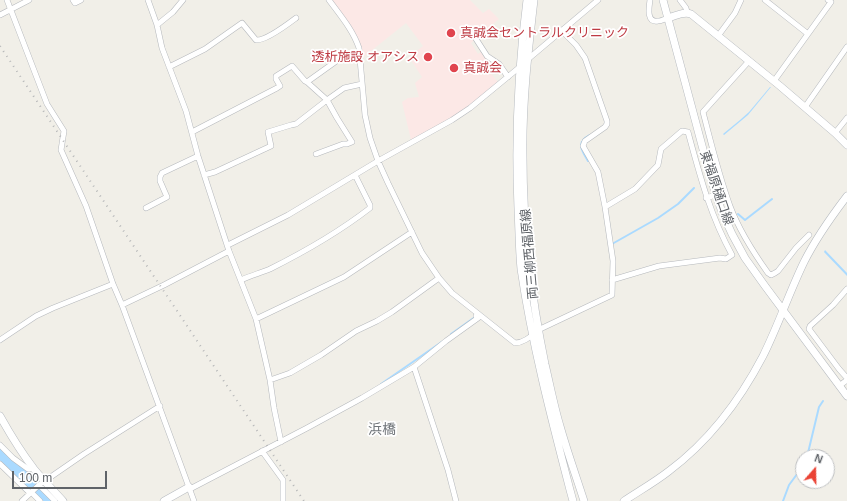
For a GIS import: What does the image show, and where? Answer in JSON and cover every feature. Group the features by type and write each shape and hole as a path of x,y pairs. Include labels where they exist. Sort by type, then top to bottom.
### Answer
{"main road":[{"name":"両三柳西福原線","path":"527,0 518,98 516,171 521,267 559,425 584,501"},
{"name":"両三柳西福原線","path":"534,0 527,60 523,129 526,228 536,333 545,393 574,501"},
{"name":"東福原樋口線","path":"663,0 716,195 732,234 745,258 847,396"},
{"path":"668,18 687,12 691,14 805,107 847,145"},
{"path":"624,501 670,471 693,451 735,402 762,357 804,262 832,216 847,196"},
{"path":"0,416 15,442 33,468 41,484 63,501"},
{"path":"164,501 189,488"}],"street":[{"path":"7,0 47,104 64,130 61,150 86,206 113,284 160,406 194,501"},
{"path":"0,15 29,0"},
{"path":"73,0 75,3 81,0"},
{"path":"148,0 157,25 162,48 186,111 198,156 228,248 256,319 270,380 281,442"},
{"path":"157,25 173,12 182,0"},
{"path":"329,0 353,34 359,48 362,84 370,138 378,161 422,253 439,278 452,293 515,343 519,343 612,295 613,261 605,207 598,172 583,146 586,140 605,127 607,121 585,58 576,45 561,30"},
{"path":"122,305 164,285 288,215 378,161 452,120 470,108 508,77 561,30 598,0"},
{"path":"650,0 648,10 650,18 657,22 668,18"},
{"path":"680,0 687,12"},
{"path":"718,36 735,13 741,0"},
{"path":"765,0 808,34"},
{"path":"774,81 830,2 828,0"},
{"path":"170,67 205,49 242,23 256,40 260,41 296,18"},
{"path":"476,39 487,56 499,64 508,77"},
{"path":"805,107 847,47"},
{"path":"307,82 342,57 359,53"},
{"path":"749,61 703,112 730,207 746,239 768,273 775,273 809,235"},
{"path":"192,132 277,88 280,86 276,76 292,66 305,81 327,100 352,142 316,154"},
{"path":"204,175 215,172 271,146 268,132 291,124 296,124 344,88 362,84"},
{"path":"835,133 847,118"},
{"path":"605,207 635,189 658,165 661,149 682,131 688,132 706,198 722,238 732,256 726,259 708,259 659,266 612,280"},
{"path":"146,208 167,197 160,181 162,174 198,156"},
{"path":"241,280 268,269 319,242 370,208 370,205 355,175"},
{"path":"706,198 725,192"},
{"path":"256,319 344,277 412,232"},
{"path":"270,380 290,373 321,355 356,331 392,312 439,278"},
{"path":"0,340 36,316 113,284"},
{"path":"839,386 847,379 809,329 810,326 833,305 847,289"},
{"path":"189,488 281,442 362,398 414,367 478,318 476,316 477,314"},
{"path":"414,367 448,470 456,501"},
{"path":"22,501 41,484 84,454 160,406"},
{"path":"0,445 13,458 28,469 33,468"},
{"path":"262,451 283,480 283,501"},
{"path":"0,464 2,471 31,492 40,501"},
{"path":"41,484 55,501"}],"shaded area":[{"name":"真誠会","path":"331,0 470,0 483,13 489,9 499,19 471,43 478,54 481,52 484,57 496,65 488,70 498,82 468,107 411,140 402,102 408,98 419,97 415,83 422,77 409,57 423,46 406,23 361,59 360,50"}],"water":[{"path":"770,87 748,115 724,135 723,134 749,112"},
{"path":"825,250 847,273 847,276 824,252"}],"waterway":[{"path":"588,161 582,150 581,144 585,138 590,135"},
{"path":"612,244 658,218 678,204 694,188"},
{"path":"738,214 745,220 772,199"},
{"path":"451,334 475,317"},
{"path":"381,384 443,341"},
{"path":"809,449 819,407 823,401"},
{"path":"0,453 49,501"},
{"path":"783,501 789,485 795,477"}],"railway":[{"path":"0,46 304,501"}],"place":[{"name":"真誠会セントラルクリニック","path":"451,33"},
{"name":"透析施設 オアシス","path":"428,57"},
{"name":"真誠会","path":"454,68"}],"district":[{"name":"浜橋","path":"382,430"}]}
